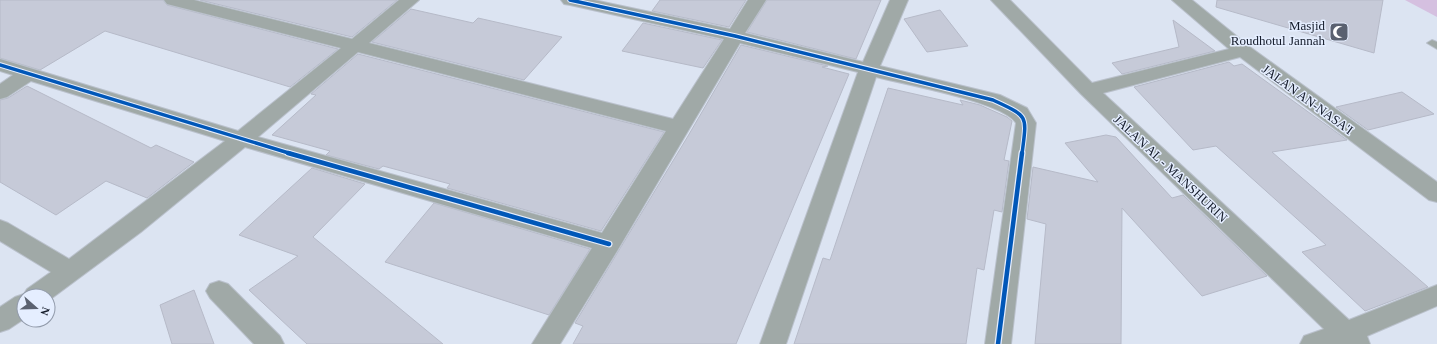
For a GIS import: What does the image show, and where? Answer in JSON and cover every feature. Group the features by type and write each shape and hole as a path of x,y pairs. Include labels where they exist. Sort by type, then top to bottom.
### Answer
{"street":[{"path":"174,0 353,47 678,127"},
{"path":"47,288 241,139 410,0"},
{"path":"570,0 608,4 993,100 1020,113 1026,122 998,344"},
{"path":"545,344 609,244 678,127 757,0"},
{"path":"773,344 869,69 898,0"},
{"name":"JALAN AL - MANSHURIN","path":"1000,0 1088,90 1351,339"},
{"name":"JALAN AN-NASA'I","path":"1181,0 1243,51 1437,194"},
{"path":"1088,90 1243,51"},
{"path":"0,65 241,139 609,244"},
{"path":"0,93 28,74"},
{"path":"0,229 70,272"},
{"path":"219,291 271,344"},
{"path":"1313,344 1351,339 1437,295"},
{"path":"0,321 16,310"}],"shaded area":[{"path":"1405,0 1437,0 1437,17"}],"building":[{"path":"0,0 163,0 167,5 338,49 290,87 105,31 40,70 0,58"},
{"path":"200,0 397,0 352,37"},
{"path":"660,0 746,0 729,27 652,11"},
{"path":"767,0 881,0 856,59 747,32"},
{"name":"Masjid Roudhotul Jannah","path":"1217,0 1383,0 1374,53 1216,7"},
{"path":"411,9 473,23 478,18 562,37 524,80 372,42"},
{"path":"940,10 968,46 927,52 904,19"},
{"path":"1173,20 1215,51 1122,74 1112,63 1179,47"},
{"path":"643,23 722,40 703,68 622,51"},
{"path":"741,45 828,66 822,67 849,74 736,344 573,344 583,326 575,323"},
{"path":"358,54 664,132 601,231 447,188 450,184 383,166 379,169 326,155 330,151 272,135 316,95 311,94"},
{"path":"1229,62 1234,66 1242,64 1347,140 1272,152 1428,287 1365,311 1302,252 1326,245 1216,146 1193,150 1134,87"},
{"path":"27,86 151,148 156,145 194,162 147,198 106,181 56,215 0,182 0,100 8,98"},
{"path":"888,88 963,105 960,100 980,105 1007,117 1012,121 1004,160 1009,161 1002,212 994,210 984,270 977,268 966,344 794,344 823,258 830,260"},
{"path":"1402,92 1434,114 1368,130 1336,107"},
{"path":"1106,135 1116,137 1172,198 1183,195 1267,276 1202,296 1122,208 1121,344 1035,344 1046,224 1027,219 1033,167 1098,182 1065,143"},
{"path":"312,168 365,184 313,237 443,344 307,344 249,290 298,256 239,235"},
{"path":"434,203 590,249 549,315 385,262"},
{"path":"194,290 214,344 172,344 160,305"}],"cycle path":[{"path":"570,0 735,36 993,100 1020,113 1026,123 998,344"},
{"path":"0,65 241,139 609,244"}],"place":[{"name":"Masjid Roudhotul Jannah","path":"1339,32"}]}
